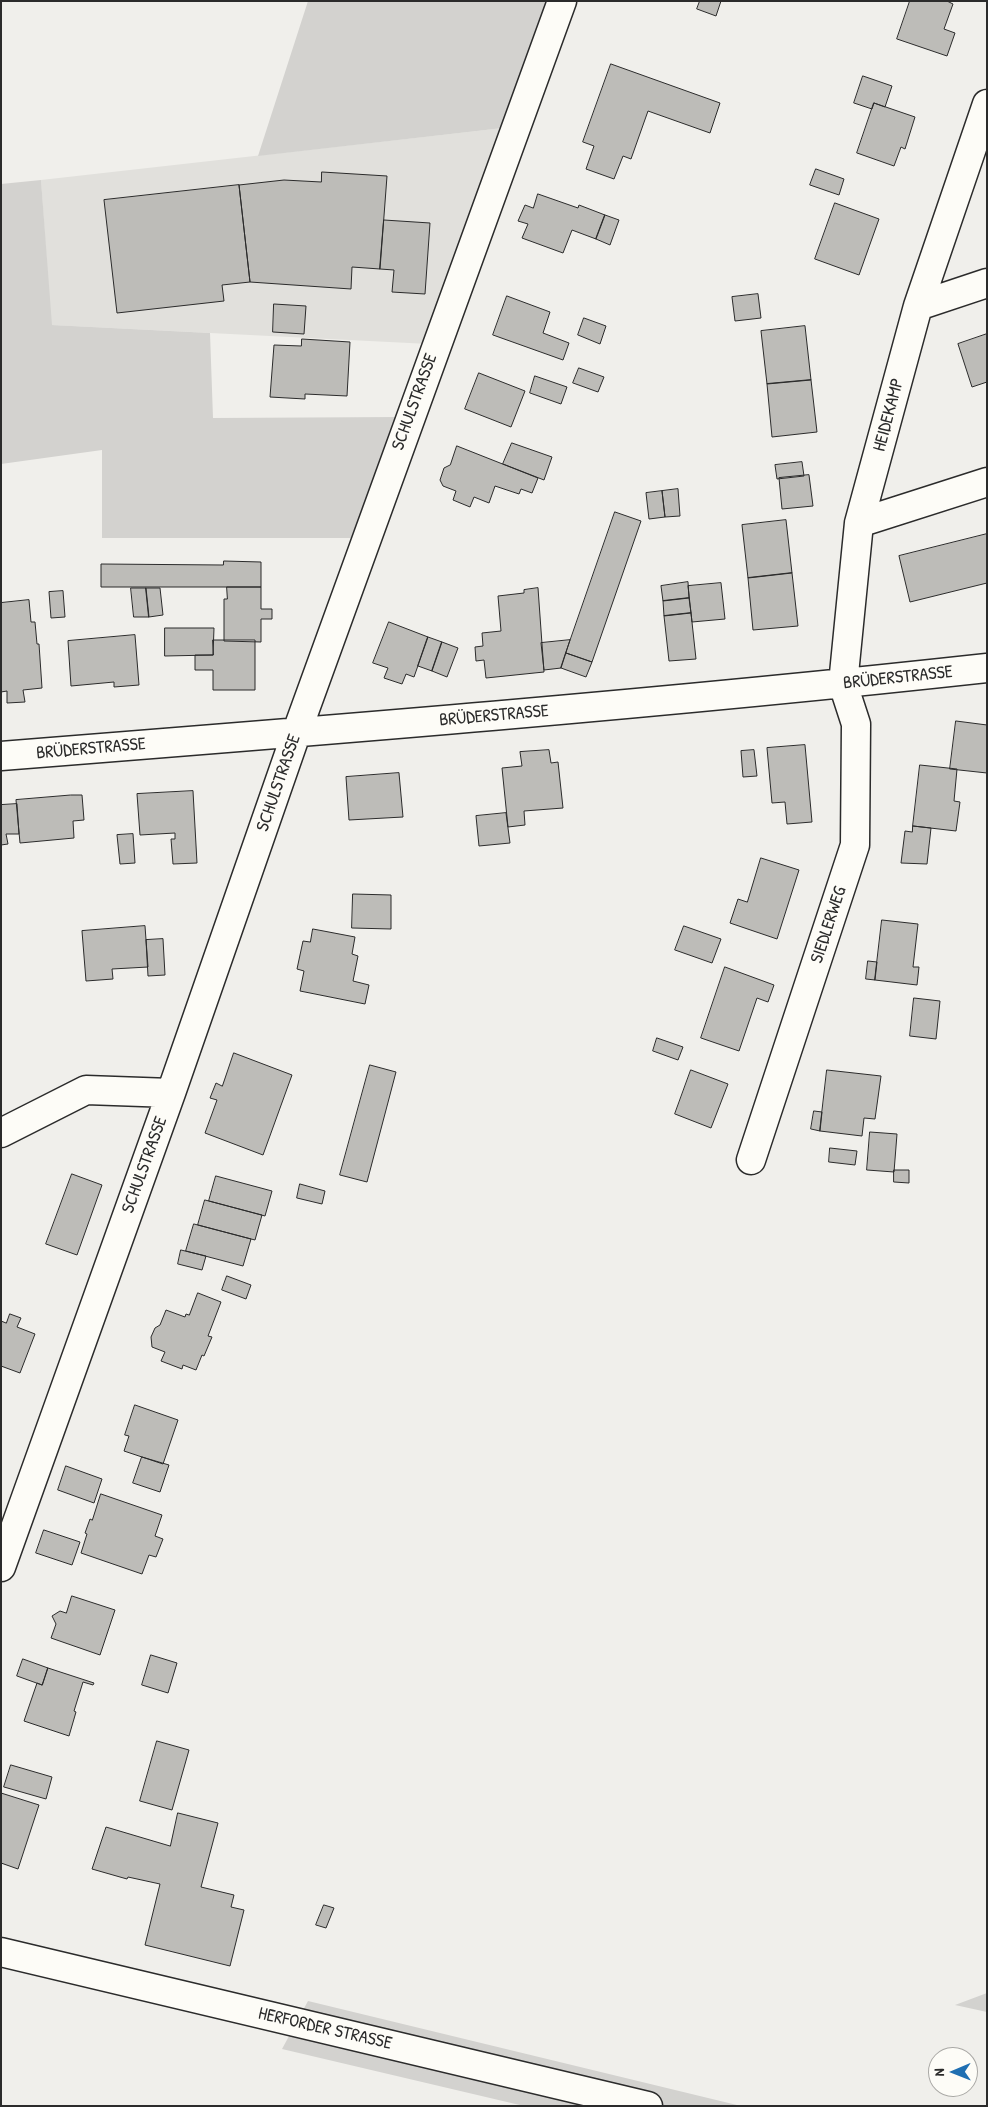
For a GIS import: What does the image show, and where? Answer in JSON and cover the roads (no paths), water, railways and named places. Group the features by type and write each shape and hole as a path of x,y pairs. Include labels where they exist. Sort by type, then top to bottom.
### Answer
{"street":[{"name":"SCHULSTRASSE","path":"1,1567 171,1093 296,734 562,1"},
{"name":"HEIDEKAMP","path":"843,684 859,523 918,306 987,104"},
{"path":"918,306 987,283"},
{"path":"859,523 987,482"},
{"name":"BRÜDERSTRASSE","path":"1,756 296,734 843,684 987,668"},
{"name":"SIEDLERWEG","path":"750,1160 856,845 856,724 843,684"},
{"path":"1,1133 86,1090 171,1093"},
{"name":"HERFORDER STRASSE","path":"1,1952 648,2106"}]}
